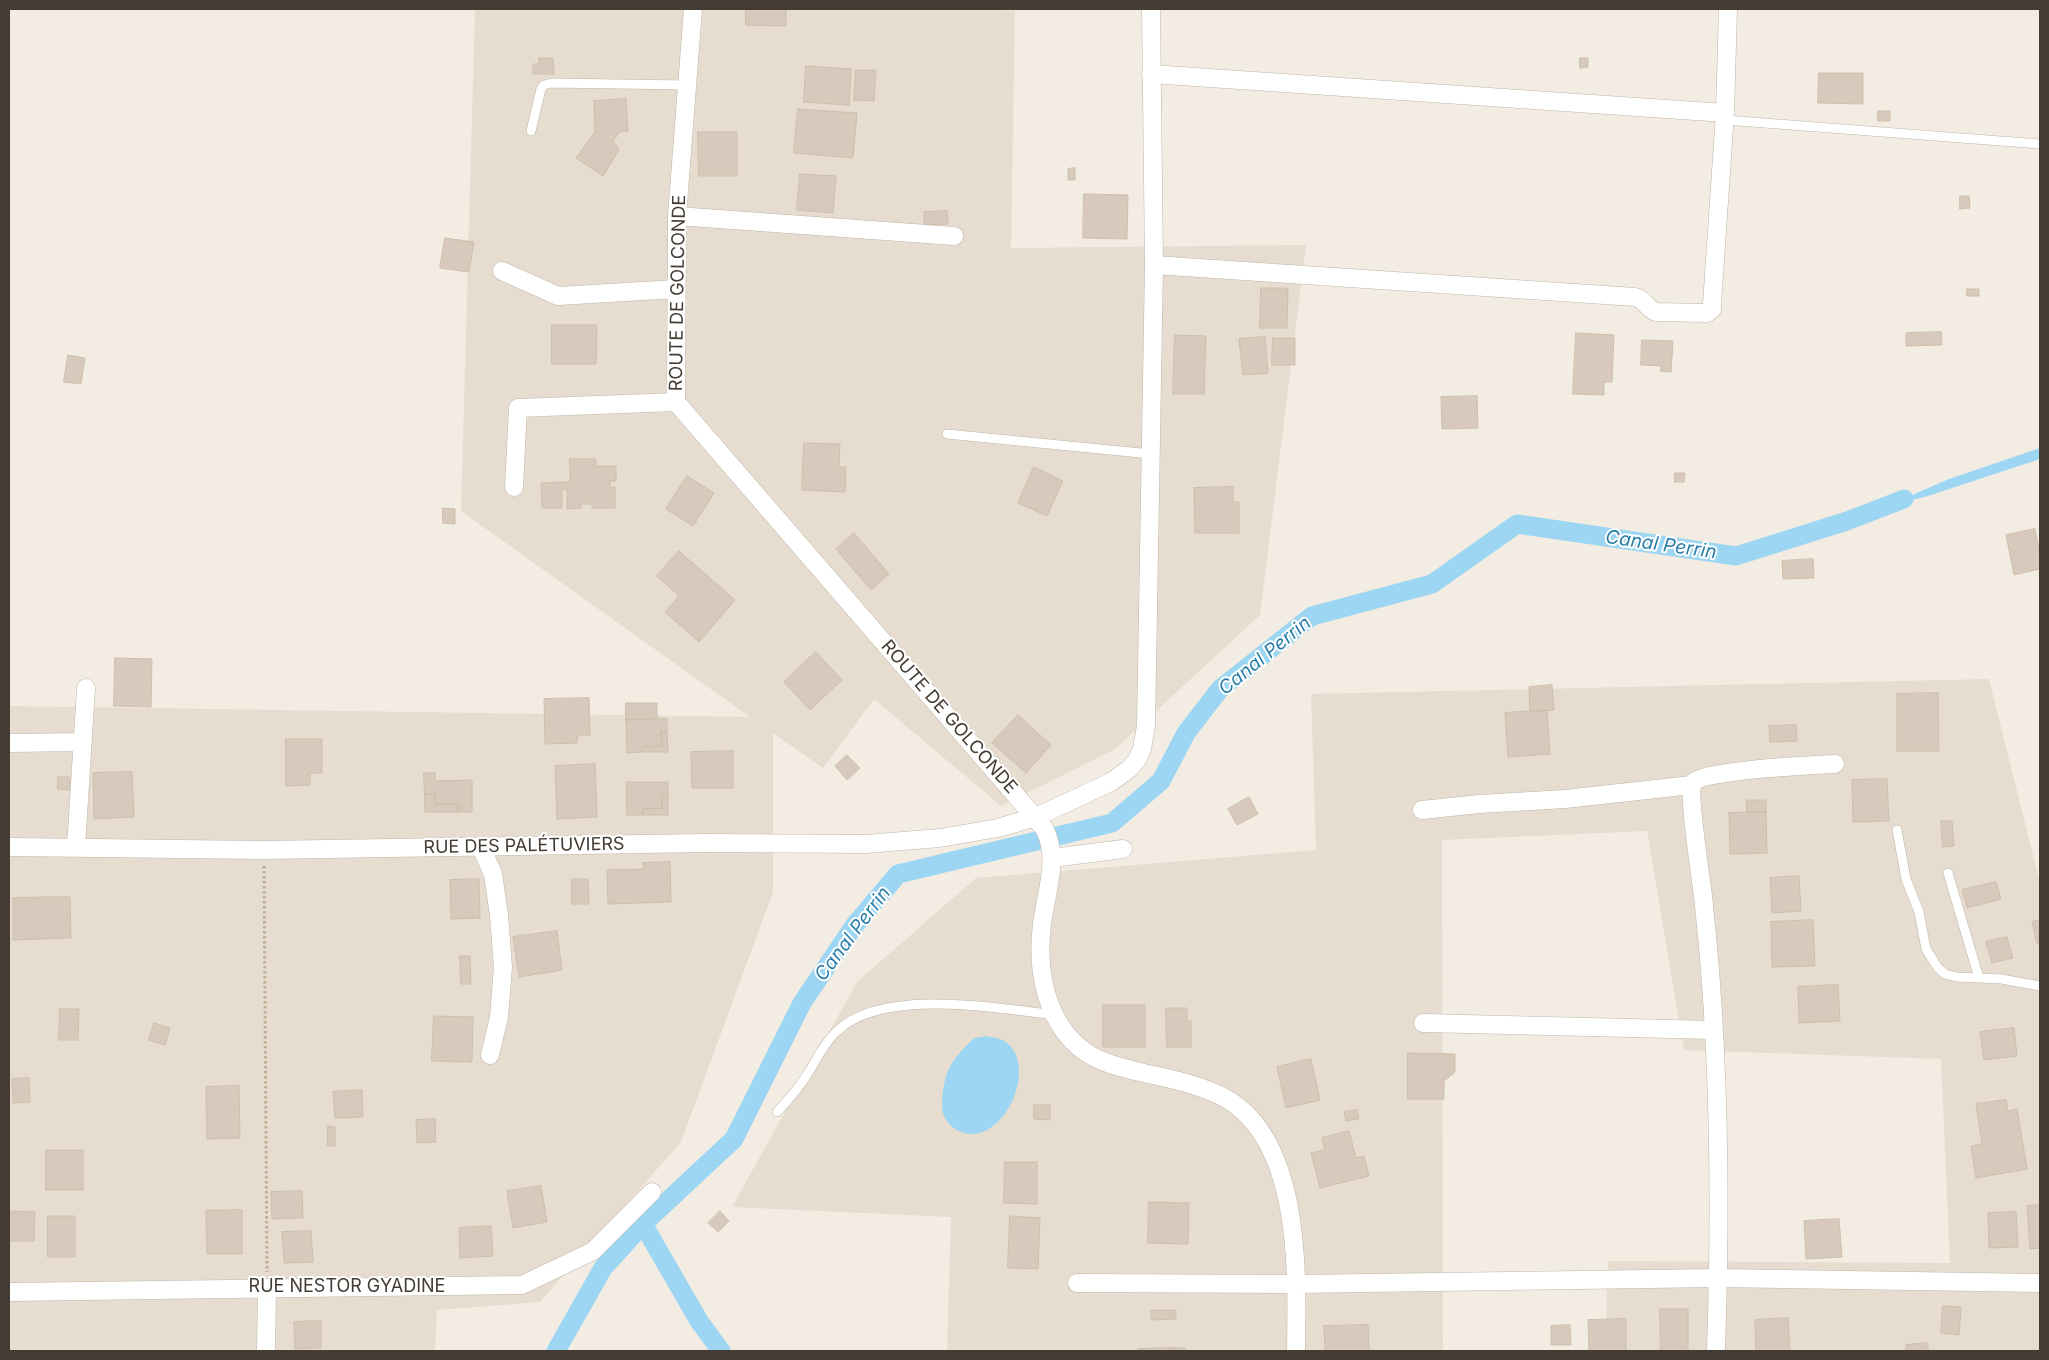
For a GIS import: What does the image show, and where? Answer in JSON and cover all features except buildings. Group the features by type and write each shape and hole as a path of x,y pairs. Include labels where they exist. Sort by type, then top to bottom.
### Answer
{"street":[{"name":"ROUTE DE GOLCONDE","path":"692,9 677,216 676,402 1036,817 1048,835 1052,858 1042,924 1041,977 1048,1002 1068,1037 1082,1051 1097,1060 1117,1067 1178,1081 1227,1099 1245,1114 1268,1144 1284,1184 1289,1211 1297,1284 1296,1351"},
{"name":"RUE DES PALÉTUVIERS","path":"9,847 264,850 900,842 961,835 998,828 1036,817 1120,777 1129,769 1142,749 1146,726 1154,264 1151,9"},
{"path":"1154,264 1635,298 1642,299 1656,312 1708,313 1712,309 1725,117 1728,9"},
{"path":"1151,74 1725,117"},
{"path":"677,216 954,236"},
{"path":"502,271 558,296 676,288"},
{"path":"514,487 518,408 676,402"},
{"path":"76,848 86,688"},
{"path":"9,743 83,742"},
{"path":"1422,810 1479,804 1566,799 1692,785 1699,779 1722,774 1836,764"},
{"path":"1692,785 1692,811 1700,863 1711,973 1719,1183 1716,1351"},
{"path":"480,847 493,874 499,915 503,967 499,1017 490,1055"},
{"path":"1052,858 1123,850"},
{"path":"1423,1023 1713,1030"},
{"name":"RUE NESTOR GYADINE","path":"9,1292 522,1285 593,1252 652,1192"},
{"path":"1077,1283 1297,1284 1718,1278 2040,1283"},
{"path":"266,1351 267,1288"}],"lane":[{"path":"531,131 541,89 544,85 552,83 687,84"},
{"path":"1725,117 2040,144"},
{"path":"947,434 1151,454"},
{"path":"1897,830 1906,879 1919,912 1926,948 1931,958 1945,974 1957,977 2001,979 2040,986"},
{"path":"1948,873 1979,978"},
{"path":"777,1112 794,1093 834,1033 844,1024 870,1012 890,1007 941,1004 1055,1014"}],"path":[{"path":"264,850 267,1288"}],"shaded area":[{"path":"475,9 982,9 1015,11 1011,248 1306,245 1260,615 1115,749 1001,806 874,699 823,768 773,733 773,892 681,1142 540,1302 437,1310 435,1351 9,1351 9,706 750,717 461,511"},
{"path":"1989,679 2040,883 2040,1351 1605,1351 1608,1261 1950,1263 1941,1059 1684,1050 1647,831 1442,840 1443,1351 947,1351 951,1217 732,1207 857,982 976,878 1316,850 1311,694"}],"water":[{"path":"2040,448 2040,459 1928,496 1882,508 1949,479"},
{"path":"987,1036 1006,1042 1016,1055 1019,1071 1017,1089 1010,1106 999,1121 986,1131 971,1134 955,1129 947,1121 942,1107 943,1092 947,1074 954,1060 974,1038"}],"waterway":[{"name":"Canal Perrin","path":"556,1351 603,1268 643,1224 734,1139 802,1003 854,926 898,874 1112,823 1161,781 1186,733 1220,689 1312,616 1432,584 1517,524 1736,556 1847,521 1904,499"},
{"path":"643,1224 699,1321 721,1351"}]}
